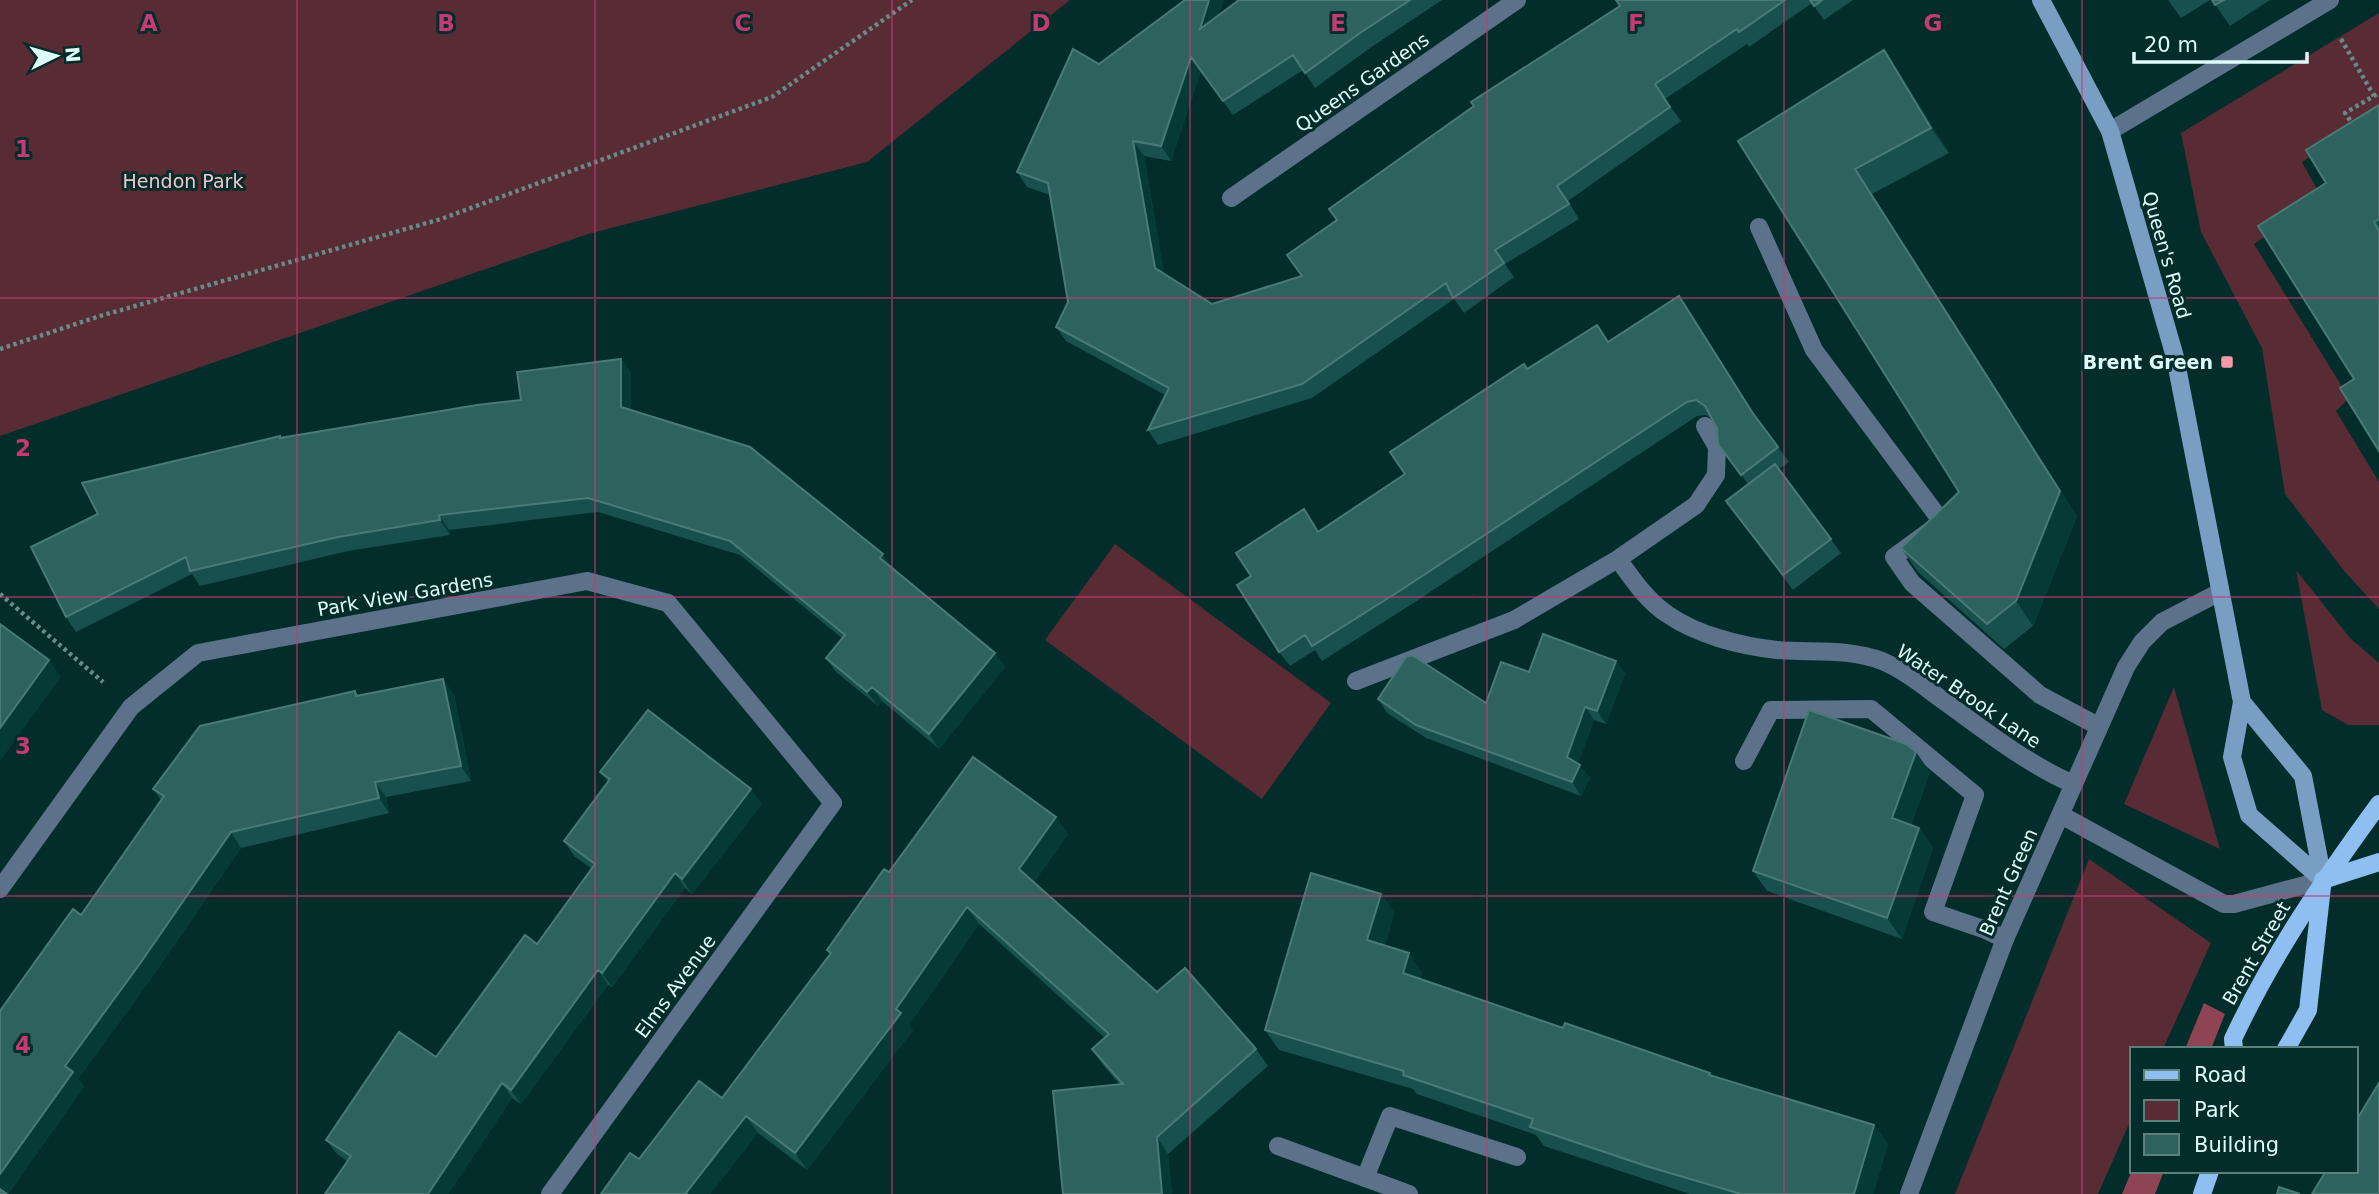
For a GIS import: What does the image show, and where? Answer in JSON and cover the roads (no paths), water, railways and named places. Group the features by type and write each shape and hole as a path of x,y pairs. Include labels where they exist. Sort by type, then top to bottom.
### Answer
{"main road":[{"name":"Queen's Road","path":"2041,0 2110,131 2175,357 2242,702 2232,757 2249,815 2323,880"},
{"name":"Queen's Road","path":"2242,702 2303,776 2323,880"},
{"name":"Brent Street","path":"2234,1047 2234,1039 2260,983 2323,880 2379,804"},
{"path":"2323,880 2379,862"},
{"name":"Brent Street","path":"2287,1047 2308,1010 2323,880"},
{"path":"2202,1194 2209,1173"}],"street":[{"name":"Queens Gardens","path":"1231,198 1517,0"},
{"path":"2110,131 2326,2"},
{"path":"1759,227 1814,350 1942,522 1894,557 1900,566 1912,583 2040,695 2098,726"},
{"path":"1356,681 1514,621 1618,559 1696,505 1716,475 1717,447 1705,426"},
{"name":"Water Brook Lane","path":"1618,559 1658,607 1696,630 1736,643 1776,650 1836,651 1883,662 1912,678 2030,763 2073,784"},
{"name":"Park View Gardens","path":"0,889 131,707 198,653 587,581 668,603 833,803"},
{"name":"Brent Green","path":"1909,1194 2005,939 2126,667 2142,642 2162,622 2220,592"},
{"path":"1744,761 1771,710 1871,709 1975,795 1933,912 2005,939"},
{"name":"Elms Avenue","path":"550,1194 833,803"},
{"path":"2060,815 2224,904 2234,904 2323,880"},
{"path":"1365,1178 1390,1116 1517,1157"},
{"path":"1278,1146 1409,1194"}],"place":[{"name":"Brent Green","path":"2227,362"}],"park label":[{"name":"Hendon Park","path":"183,181"}]}
